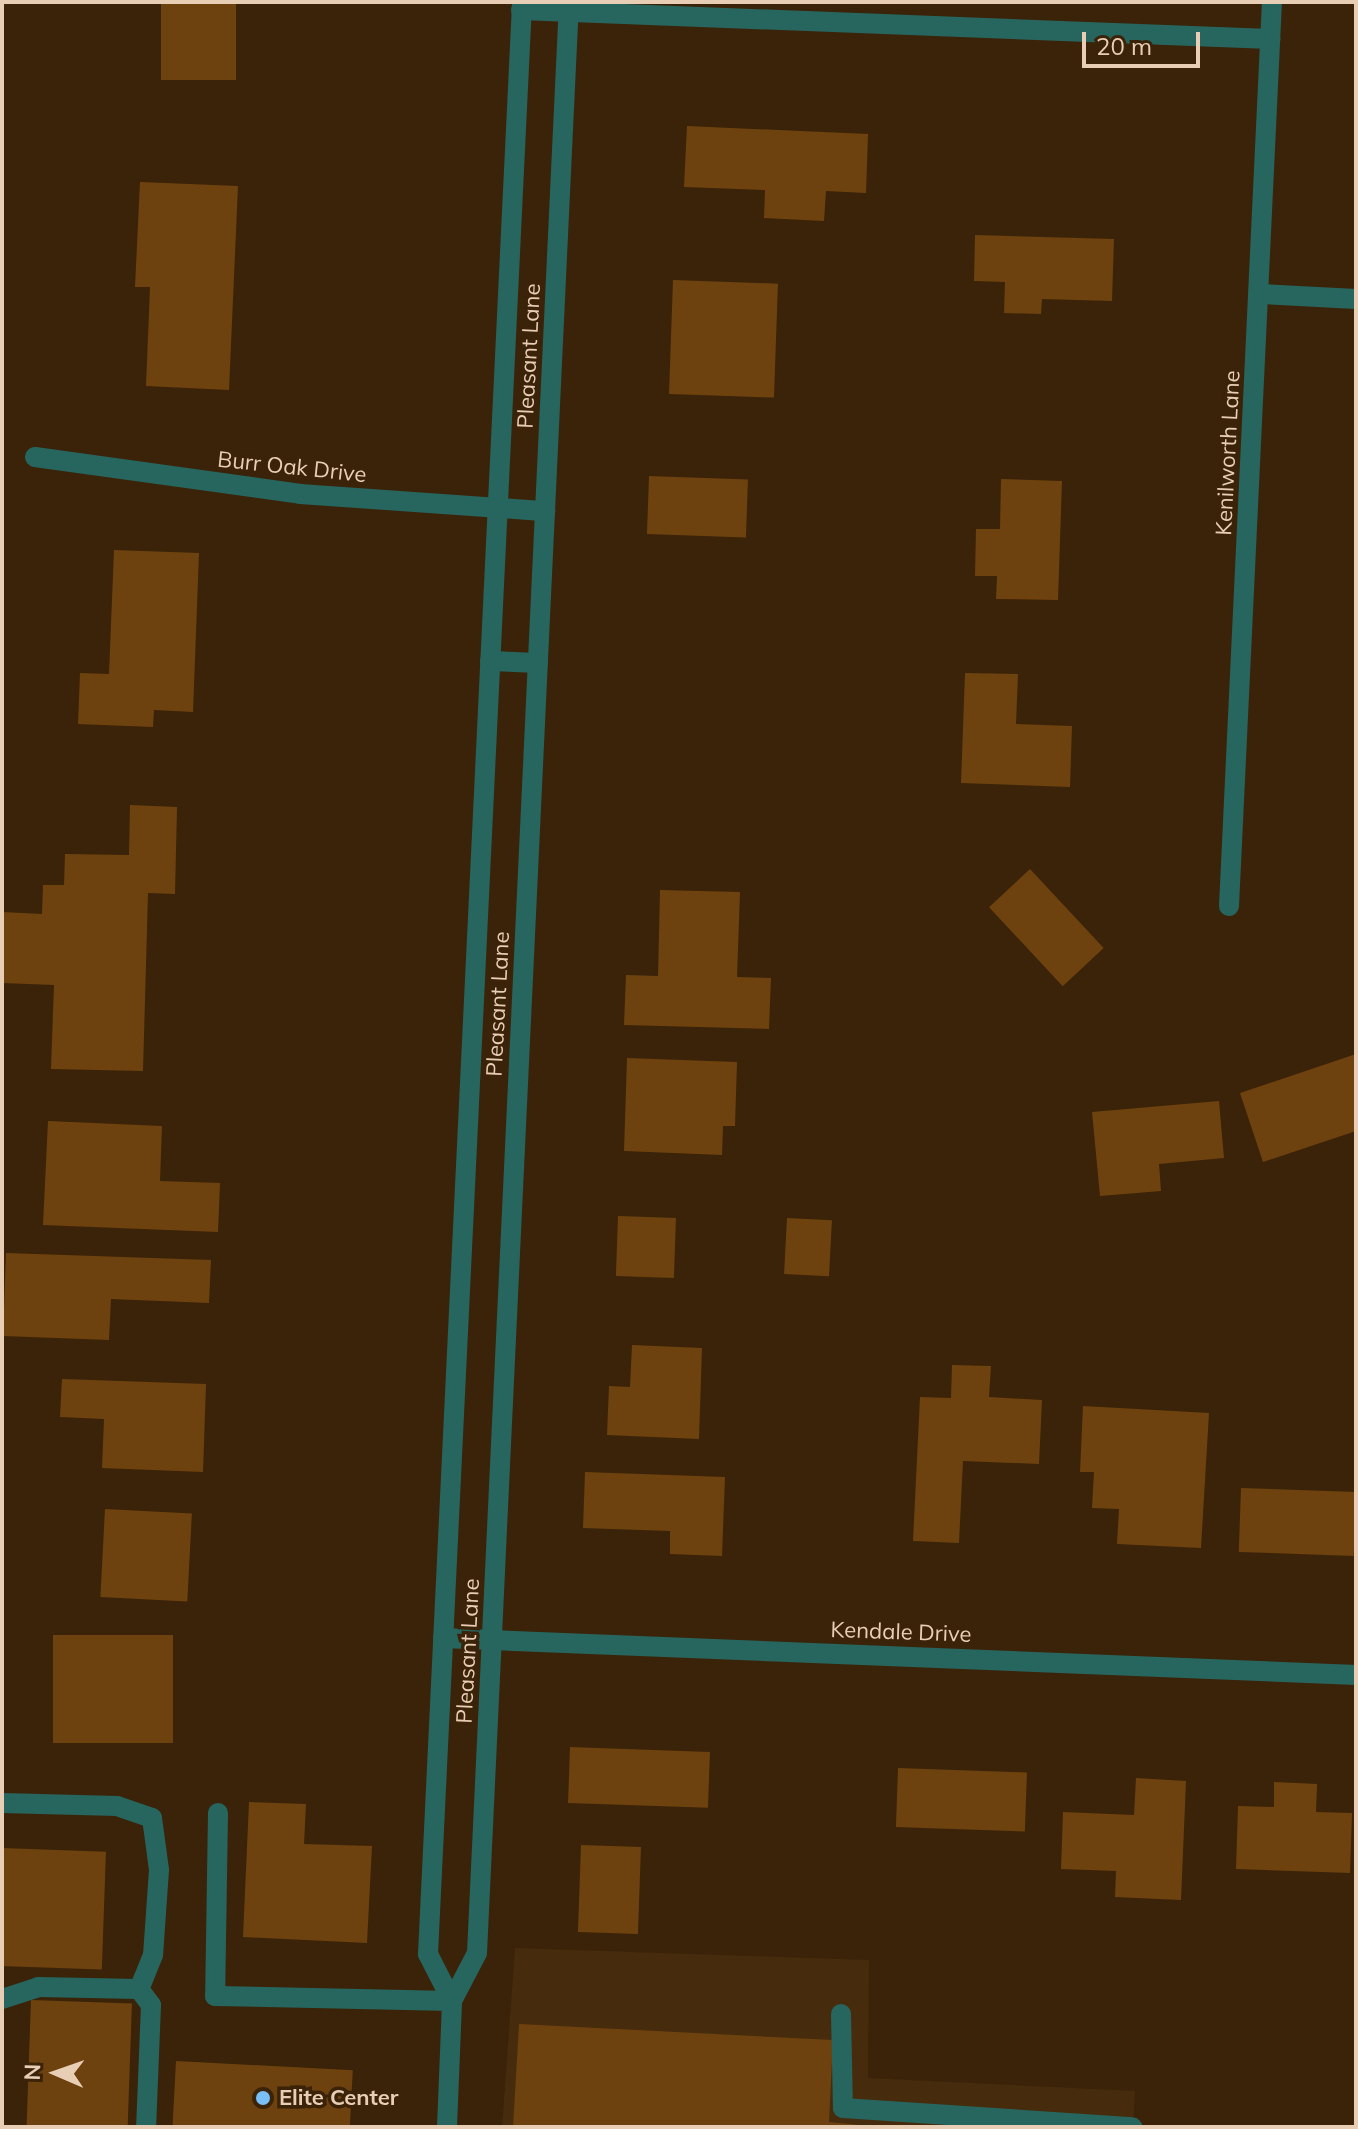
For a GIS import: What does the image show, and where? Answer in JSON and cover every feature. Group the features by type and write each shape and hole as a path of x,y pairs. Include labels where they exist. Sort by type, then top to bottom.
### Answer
{"street":[{"name":"Kenilworth Lane","path":"1229,906 1261,294 1272,2"},
{"path":"522,6 1270,39"},
{"name":"Pleasant Lane","path":"452,2001 428,1954 522,6"},
{"name":"Pleasant Lane","path":"447,2127 452,2001 477,1953 569,7"},
{"path":"1261,294 1356,299"},
{"name":"Burr Oak Drive","path":"35,457 300,494 545,511"},
{"path":"490,661 538,663"},
{"name":"Kendale Drive","path":"443,1638 1356,1675"},
{"path":"2,1803 117,1806 152,1818 159,1870 153,1955 139,1989"},
{"path":"218,1813 215,1996 452,2001"},
{"path":"2,1999 38,1987 139,1989"},
{"path":"139,1989 151,2005 146,2127"},
{"path":"841,2014 843,2108 1132,2127"}],"shaded area":[{"path":"515,1948 869,1960 868,2078 1135,2091 1133,2127 502,2127"}],"building":[{"path":"161,2 236,2 236,80 161,80"},
{"path":"687,126 868,134 866,193 826,191 824,221 764,218 765,190 684,187"},
{"path":"140,182 238,186 229,390 146,386 150,287 135,287"},
{"path":"975,235 1114,239 1112,301 1042,299 1041,314 1004,313 1005,282 974,281"},
{"path":"673,280 778,284 774,398 669,394"},
{"path":"649,476 748,479 746,537 647,534"},
{"path":"1001,479 1062,481 1058,600 996,599 997,576 975,576 976,529 1000,529"},
{"path":"114,550 199,553 193,712 154,710 153,727 78,724 80,673 109,674"},
{"path":"965,673 1018,674 1016,724 1072,726 1070,787 961,783"},
{"path":"130,805 177,807 175,894 148,893 143,1071 51,1069 54,985 2,983 2,912 42,914 43,885 64,885 65,854 129,855"},
{"path":"1030,869 1104,948 1063,986 989,907"},
{"path":"660,890 740,892 737,977 771,978 769,1029 624,1025 626,975 658,976"},
{"path":"1356,1054 1356,1131 1263,1162 1240,1093"},
{"path":"627,1058 737,1062 735,1126 723,1126 722,1155 624,1151"},
{"path":"1219,1101 1224,1158 1159,1164 1161,1191 1100,1196 1092,1112"},
{"path":"48,1121 162,1126 160,1181 220,1183 218,1232 43,1225"},
{"path":"618,1216 676,1218 674,1278 616,1276"},
{"path":"787,1218 832,1220 829,1276 784,1274"},
{"path":"6,1253 211,1260 209,1303 111,1299 109,1340 3,1336"},
{"path":"632,1345 702,1348 699,1439 607,1435 609,1386 630,1387"},
{"path":"952,1365 991,1366 989,1397 1042,1400 1039,1464 963,1461 959,1543 913,1541 920,1397 951,1398"},
{"path":"62,1379 206,1384 203,1472 102,1468 104,1419 60,1417"},
{"path":"1083,1406 1209,1413 1201,1548 1117,1544 1119,1509 1092,1508 1094,1472 1080,1472"},
{"path":"585,1472 725,1477 722,1556 670,1554 670,1531 583,1528"},
{"path":"1241,1488 1356,1492 1354,1556 1239,1552"},
{"path":"105,1509 192,1514 187,1601 100,1597"},
{"path":"53,1635 173,1635 173,1743 53,1743"},
{"path":"570,1747 710,1752 708,1808 568,1803"},
{"path":"898,1768 1027,1773 1025,1831 896,1827"},
{"path":"1136,1778 1186,1781 1181,1900 1115,1897 1116,1871 1061,1869 1063,1812 1134,1815"},
{"path":"1274,1782 1317,1784 1316,1812 1352,1813 1350,1873 1236,1869 1238,1806 1274,1807"},
{"path":"249,1802 306,1804 304,1844 372,1846 367,1943 243,1937"},
{"path":"581,1845 641,1847 638,1934 578,1932"},
{"path":"2,1848 106,1852 102,1970 2,1966"},
{"path":"31,2000 132,2004 128,2127 27,2127"},
{"path":"519,2024 833,2040 829,2122 880,2127 513,2127"},
{"name":"Elite Center","path":"176,2061 353,2070 350,2127 173,2127"}],"place":[{"name":"Elite Center","path":"263,2098"}]}
